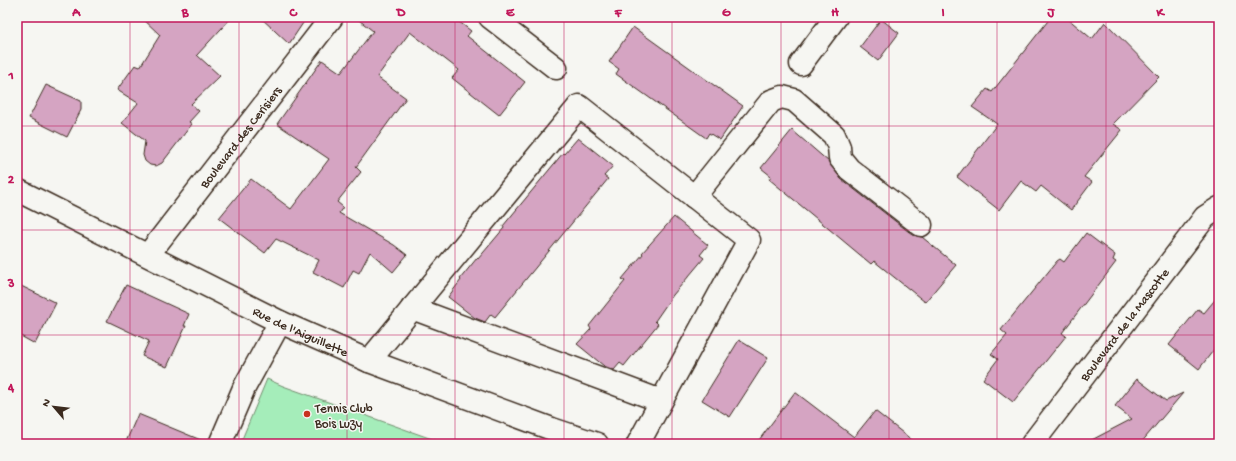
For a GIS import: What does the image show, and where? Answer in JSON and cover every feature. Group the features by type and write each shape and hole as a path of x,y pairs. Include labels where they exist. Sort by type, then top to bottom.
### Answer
{"street":[{"name":"Boulevard des Cerisiers","path":"148,255 332,17"},
{"path":"490,17 556,68"},
{"path":"801,64 836,17"},
{"path":"694,197 771,101 782,97 794,100 834,135 839,147 840,158 849,169 921,226"},
{"path":"369,361 579,106 749,240 638,444"},
{"name":"Rue de l'Aiguillette","path":"17,190 280,322 369,361 552,429 597,444"},
{"name":"Boulevard de la Mascotte","path":"1032,444 1205,217 1219,208"},
{"path":"412,308 661,402"},
{"path":"220,444 244,388 280,322"}],"green space":[{"name":"Tennis Club Bois Luzy","path":"267,379 283,386 446,444 240,444"}],"building":[{"path":"141,17 232,17 197,55 220,76 191,104 199,111 189,122 192,124 162,163 156,166 150,165 145,161 143,155 145,141 122,123 138,103 117,90 135,65 140,67 160,35"},
{"path":"260,17 307,17 289,44"},
{"path":"355,17 453,17 471,31 467,36 525,82 499,115 452,78 459,70 410,32 377,77 406,98 356,167 361,172 337,202 343,207 339,213 394,245 407,255 393,272 370,252 359,273 353,270 344,288 313,272 319,260 276,239 265,253 219,218 251,179 291,209 329,159 277,124 322,60 341,73 373,31"},
{"path":"1051,17 1066,17 1092,39 1105,22 1159,77 1113,124 1122,130 1084,177 1092,182 1071,210 1041,186 1036,192 1021,181 999,210 957,177 997,124 972,107 987,89 992,92"},
{"path":"881,19 899,33 878,61 860,47"},
{"path":"633,27 743,106 720,140 709,133 706,138 616,74 619,69 609,62"},
{"path":"46,85 81,101 81,110 67,137 29,118"},
{"path":"792,130 829,162 841,179 913,235 922,237 956,265 925,302 874,261 871,264 769,179 771,176 761,168"},
{"path":"578,138 613,166 604,176 608,179 495,317 491,314 485,322 475,318 448,297 477,258 478,259 504,228 503,226 563,153 564,154"},
{"path":"674,217 708,245 700,255 704,258 673,295 655,321 658,324 624,366 620,363 614,370 604,366 577,344 591,329 589,326 625,281 622,279 643,254 642,253"},
{"path":"1086,233 1115,255 1113,260 1116,262 1062,333 1066,336 1013,402 983,379 998,359 991,354 1007,335 1001,330 1057,261 1060,259 1064,262"},
{"path":"17,284 56,303 35,344 17,334"},
{"path":"126,285 189,314 184,326 186,326 167,367 142,356 149,341 107,321"},
{"path":"1219,295 1219,343 1199,369 1169,345 1198,309 1204,313"},
{"path":"739,340 768,358 730,417 702,400"},
{"path":"1137,379 1166,401 1183,393 1140,444 1084,444 1132,419 1115,406"},
{"path":"795,392 854,437 875,411 917,444 756,444"},
{"path":"138,414 208,443 208,444 125,444"}],"place":[{"name":"Tennis Club Bois Luzy","path":"307,414"}]}
